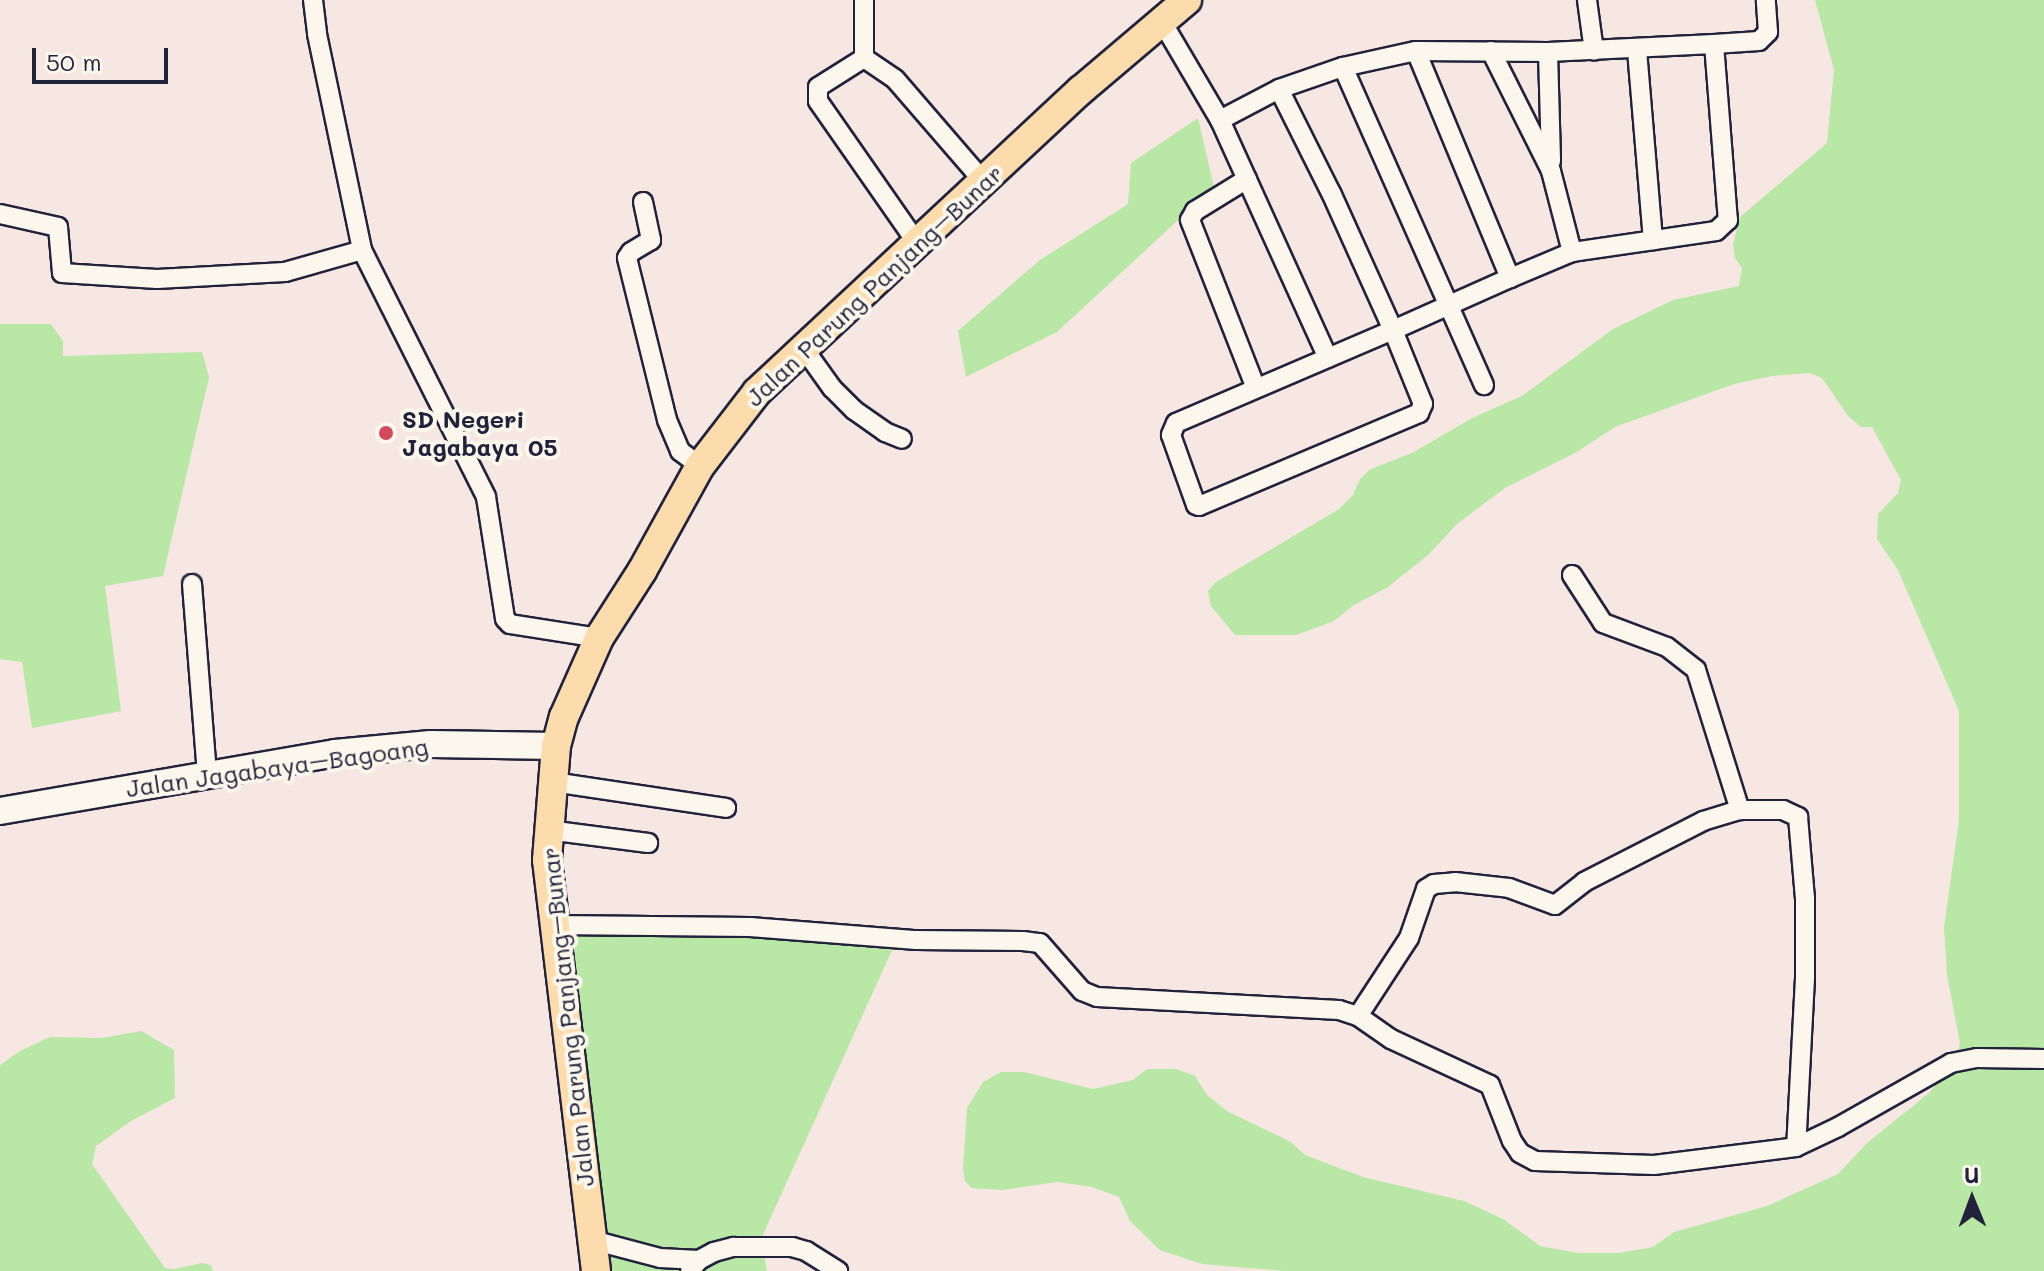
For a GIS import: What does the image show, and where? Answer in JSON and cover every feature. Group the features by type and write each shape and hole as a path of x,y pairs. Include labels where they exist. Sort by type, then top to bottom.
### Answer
{"main road":[{"name":"Jalan Parung Panjang–Bunar","path":"596,1271 547,860 556,746 564,717 599,638 642,571 700,466 737,415 802,346 1161,20 1187,0"}],"street":[{"path":"313,0 317,34 362,250 486,497 505,619 510,624 599,638"},
{"path":"864,0 864,58"},
{"path":"1587,0 1594,51"},
{"path":"1220,120 1279,89 1343,67 1416,51 1637,50 1759,41 1768,32 1766,0"},
{"path":"1161,20 1220,120 1328,358"},
{"path":"1279,89 1393,330 1422,396 1419,413 1203,506 1196,505 1171,435 1172,428 1256,388 1328,358 1393,330 1450,305 1510,278 1572,252 1716,231 1728,220 1714,44"},
{"path":"1637,50 1653,240"},
{"path":"1416,51 1510,278"},
{"path":"1491,51 1551,171 1572,252"},
{"path":"1548,52 1551,171"},
{"path":"864,58 895,79 983,181"},
{"path":"864,58 818,87 818,101 917,243"},
{"path":"1343,67 1484,385"},
{"path":"1247,179 1195,211 1190,220 1256,388"},
{"path":"643,202 651,240 627,258 667,420 680,451 700,466"},
{"path":"0,214 58,227 62,273 157,279 285,272 362,250"},
{"path":"802,346 832,388 854,410 885,432 902,439"},
{"path":"1572,575 1603,623 1667,647 1696,670 1740,810"},
{"path":"192,584 207,773"},
{"name":"Jalan Jagabaya–Bagoang","path":"0,811 207,773 431,744 556,746"},
{"path":"553,782 726,808"},
{"path":"1358,1016 1409,938 1426,889 1434,884 1455,882 1509,888 1555,905 1584,882 1703,821 1740,810 1783,810 1798,817 1805,898 1805,978 1796,1147"},
{"path":"548,830 648,843"},
{"path":"554,925 750,927 916,940 1023,941 1040,943 1082,991 1097,997 1339,1010 1358,1016 1391,1039 1490,1085 1512,1141 1520,1153 1535,1161 1654,1165 1796,1147 1838,1127 1951,1063 1977,1058 2044,1059"},
{"path":"592,1240 694,1266 733,1247 792,1247 806,1251 838,1271"}],"green space":[{"path":"1815,0 2044,0 2044,1271 1285,1271 1202,1264 1160,1250 1130,1221 1119,1197 1092,1187 1057,1182 1003,1190 971,1188 965,1181 963,1169 967,1108 983,1082 1001,1072 1024,1072 1093,1089 1133,1080 1147,1069 1176,1069 1195,1076 1207,1095 1227,1111 1291,1142 1305,1155 1363,1177 1464,1201 1503,1219 1540,1246 1577,1253 1619,1253 1653,1247 1674,1232 1767,1206 1838,1174 1867,1143 1929,1093 1955,1061 1960,1043 1947,975 1944,927 1959,820 1959,711 1898,570 1877,539 1878,514 1898,493 1901,480 1872,427 1861,427 1848,416 1822,378 1809,373 1772,376 1734,384 1615,427 1575,453 1505,488 1458,523 1428,555 1388,587 1354,605 1334,621 1296,635 1235,635 1211,606 1208,591 1216,582 1339,509 1353,495 1360,479 1369,470 1414,452 1472,418 1522,396 1613,329 1673,300 1739,286 1742,268 1735,258 1733,244 1740,217 1827,143 1834,70"},
{"path":"1198,118 1214,187 1057,332 966,377 958,331 1040,260 1128,204 1131,163"},
{"path":"0,324 51,324 63,341 63,356 202,352 209,377 163,576 105,586 121,711 32,728 22,662 0,659"},
{"path":"552,932 859,935 893,948 761,1239 767,1271 599,1271"},
{"path":"141,1031 174,1050 175,1098 131,1121 96,1146 92,1164 165,1268 202,1263 211,1265 213,1271 0,1271 0,1065 20,1051 50,1037 102,1038"}],"place":[{"name":"SD Negeri Jagabaya 05","path":"386,433"}]}
